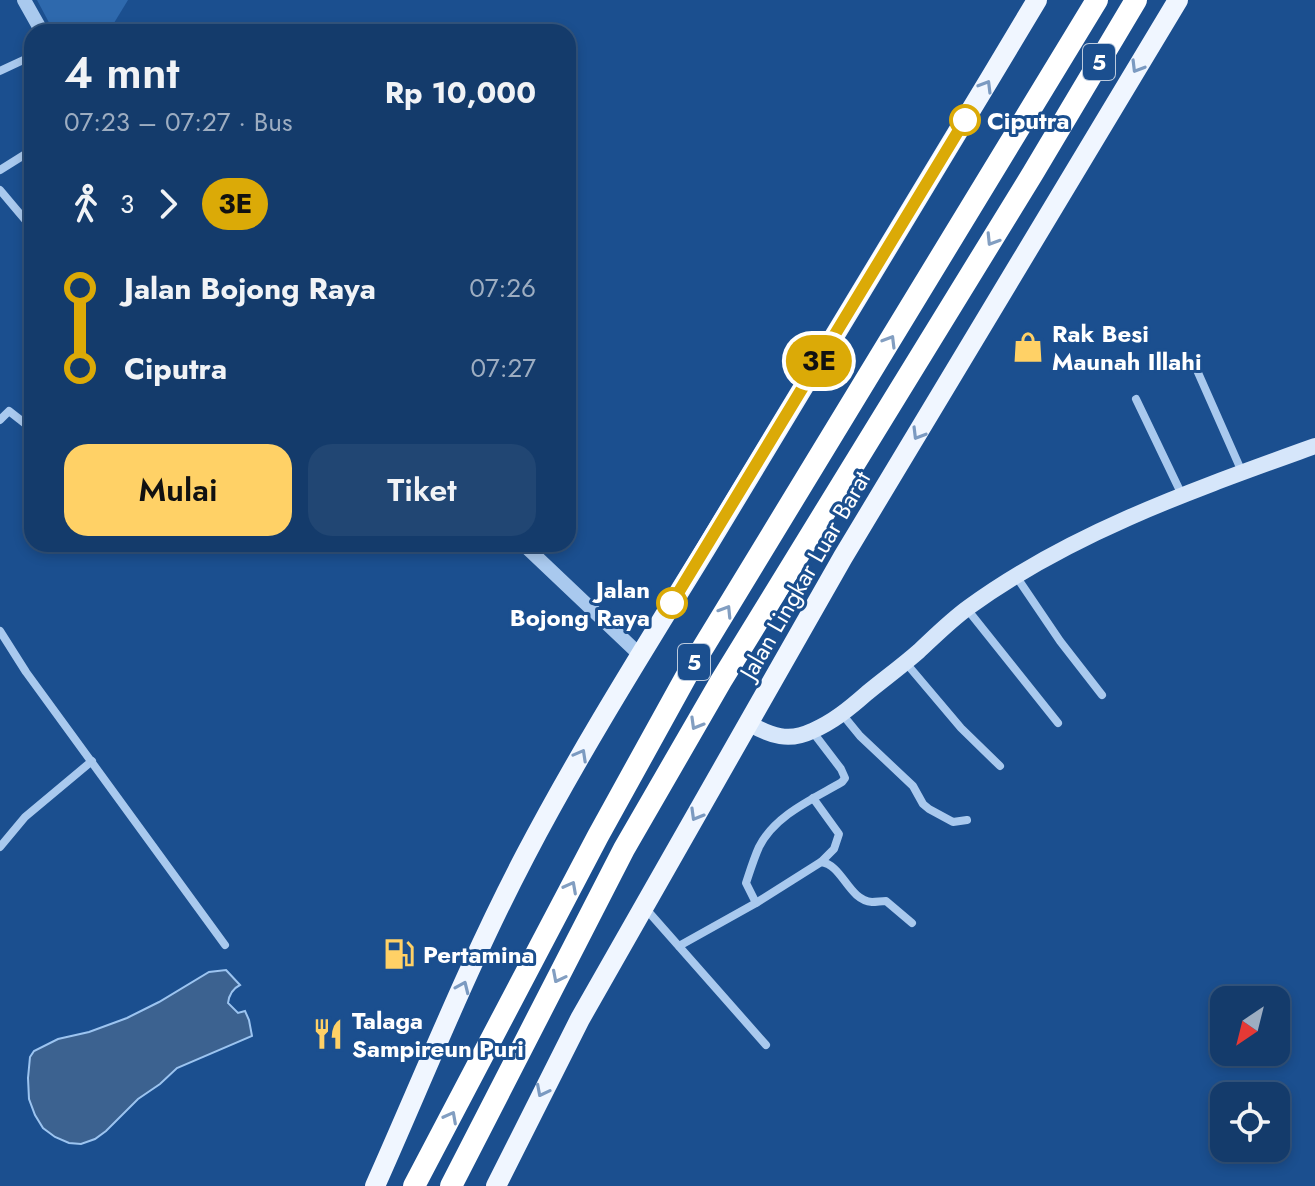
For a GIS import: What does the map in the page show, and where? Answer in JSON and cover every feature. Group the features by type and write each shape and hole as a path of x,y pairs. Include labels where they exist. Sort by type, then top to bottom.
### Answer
{"highway":[{"name":"5","path":"414,1186 598,836 693,664 1097,0"},
{"name":"5","path":"451,1186 624,849 713,693 1136,0"}],"main road":[{"path":"375,1186 524,857 640,655 1037,0"},
{"name":"Jalan Lingkar Luar Barat","path":"496,1186 553,1070 643,905 750,724 843,557 1178,0"},
{"path":"750,724 778,737 792,737 812,731 842,714 967,608 1016,575 1155,506 1315,446"}],"street":[{"path":"24,0 38,24"},
{"path":"0,71 24,60"},
{"path":"0,170 24,155"},
{"path":"0,190 24,218"},
{"path":"1196,368 1242,472"},
{"path":"1136,399 1183,495"},
{"path":"0,420 9,411 24,423"},
{"path":"531,552 640,655"},
{"path":"1016,575 1060,641 1102,695"},
{"path":"967,608 1058,723"},
{"path":"0,631 26,672 225,945"},
{"path":"906,662 961,728 1000,766"},
{"path":"842,714 870,747 913,786 929,809 953,822 967,820"},
{"path":"756,903 746,883 760,845 781,820 845,778 812,731"},
{"path":"0,847 25,817 92,761"},
{"path":"679,946 756,903 821,862 834,849 839,834 813,798"},
{"path":"821,862 830,864 855,893 869,902 886,901 912,923"},
{"path":"643,905 766,1045"}],"shaded area":[{"path":"37,0 128,0 113,24 50,24"},
{"path":"226,970 240,985 231,992 228,1003 238,1013 245,1011 252,1036 177,1068 95,1139 81,1144 69,1143 43,1128 29,1099 30,1057 34,1051 58,1039 127,1018 209,972"}],"bus line":[{"name":"3E","path":"672,603 965,120"}],"place":[{"name":"Ciputra","path":"965,120"},
{"name":"Rak Besi Maunah Illahi","path":"1028,347"},
{"name":"Jalan Bojong Raya","path":"672,603"},
{"name":"Pertamina","path":"399,954"},
{"name":"Talaga Sampireun Puri","path":"328,1034"}]}
